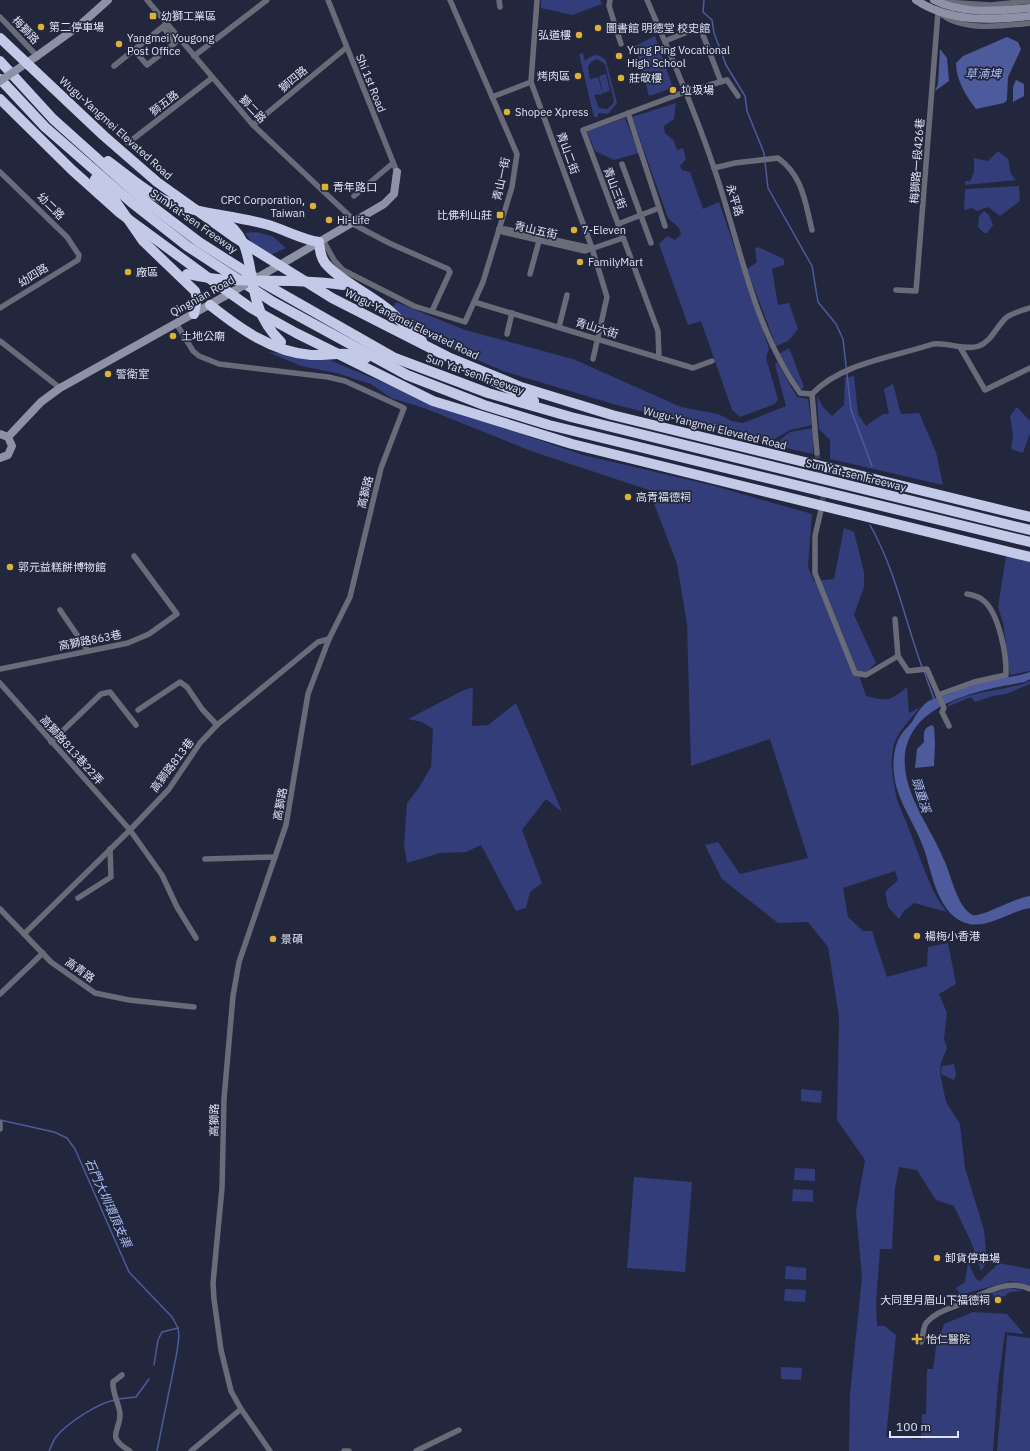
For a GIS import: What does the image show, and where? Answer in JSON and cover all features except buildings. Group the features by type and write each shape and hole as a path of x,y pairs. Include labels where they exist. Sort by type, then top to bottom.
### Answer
{"highway":[{"name":"Wugu-Yangmei Elevated Road","path":"0,38 104,136 151,177 222,228 332,298 448,357 521,387 612,415 1030,517"},
{"name":"Sun Yat-sen Freeway","path":"0,60 62,127 140,197 200,242 265,284 371,346 395,358 488,393 571,417 1030,530"},
{"name":"Sun Yat-sen Freeway","path":"0,80 45,127 131,202 186,246 273,302 407,375 484,405 549,425 1030,542"},
{"path":"0,98 72,170 120,213 251,308 296,333 433,400 572,444 1030,557"},
{"path":"45,127 114,198 144,241 195,291 197,298 194,314"},
{"path":"62,127 148,191 163,200 182,206 273,226 308,240 321,241 320,254 326,264 356,288 390,311 406,328 423,342 479,374 526,398 571,417"},
{"path":"208,211 227,222 241,238 249,256 252,281 257,303 264,320 274,335 291,350"},
{"path":"167,265 188,274 204,278 252,281 310,280 356,288"},
{"path":"210,305 240,329 268,343 311,355 353,354 407,375"}],"street":[{"path":"0,80 80,25 108,0"},
{"name":"獅二路","path":"147,0 165,26 194,56 253,125 354,223 389,243 450,272 432,311"},
{"path":"194,56 267,0"},
{"name":"Shi 1st Road","path":"328,0 396,172"},
{"name":"青山一街","path":"432,311 466,322 483,282 512,187 517,154 450,0"},
{"path":"499,0 500,7"},
{"name":"青山二街","path":"537,0 531,82 592,248 607,297 598,338"},
{"path":"610,0 609,6 621,44"},
{"name":"永平路","path":"647,0 685,92 714,168 744,269 775,354 800,393 812,394"},
{"path":"916,0 938,12 948,20 982,26 1030,23"},
{"path":"994,5 1002,0"},
{"path":"936,1 994,5 1030,1"},
{"path":"936,1 951,11 993,20 1030,16"},
{"path":"938,12 1030,8"},
{"name":"梅獅路一段426巷","path":"896,290 916,291 938,12"},
{"name":"梅獅路","path":"0,17 37,56"},
{"path":"114,66 134,50 165,26 175,43 147,65 134,50"},
{"path":"665,42 700,27 721,82 727,80 738,96"},
{"name":"獅四路","path":"253,125 346,48"},
{"name":"獅五路","path":"128,143 212,78"},
{"path":"492,97 531,82"},
{"name":"青山三街","path":"659,358 658,331 583,130 685,92 721,82"},
{"path":"628,113 665,226"},
{"path":"714,168 778,158 794,172 800,186 812,230"},
{"path":"354,196 393,163"},
{"path":"622,164 651,243"},
{"name":"幼二路","path":"0,172 11,181 73,244 79,255 78,260"},
{"name":"Qingnian Road","path":"0,458 8,455 12,446 4,436 41,402 60,388 210,305 354,223 384,204 394,194 397,184 396,172"},
{"path":"0,182 8,180"},
{"path":"618,224 659,208"},
{"name":"青山五街","path":"499,229 505,229 592,248"},
{"name":"青山五街","path":"499,229 503,232 585,251 623,238"},
{"path":"321,241 343,270 414,306 432,311"},
{"path":"530,274 540,241"},
{"name":"幼四路","path":"0,308 78,260"},
{"path":"559,327 567,295"},
{"name":"青山六街","path":"474,302 598,338 693,368 712,360"},
{"path":"817,453 812,394 846,371 933,344 940,343 960,347 980,345 995,333 1007,317 1030,308"},
{"path":"507,334 512,313"},
{"name":"高獅路","path":"176,323 193,351 199,356 219,364 328,377 345,381 404,408 381,468 350,597 329,639 308,694 286,826 239,962 233,996 224,1099 222,1188 214,1288 218,1330 231,1391 240,1409 270,1451"},
{"path":"593,359 598,338"},
{"path":"0,341 60,388"},
{"path":"960,347 985,390 1030,368"},
{"path":"821,510 815,536 816,573 855,673 866,675 898,656"},
{"name":"高獅路863巷","path":"0,669 136,640 177,614 134,556"},
{"path":"939,697 974,682 1006,675 1006,664 996,618 985,601 967,594"},
{"path":"60,610 88,651"},
{"path":"895,619 898,656 908,671 927,669 943,705 944,708 942,712 949,726"},
{"name":"高獅路813巷","path":"24,934 130,830 169,789 200,743 217,725 318,642 329,639"},
{"path":"138,710 180,682 187,687 202,709 217,725"},
{"name":"高獅路813巷22弄","path":"0,683 130,830 162,875 177,907 196,938"},
{"path":"51,742 101,694 110,692 136,725"},
{"path":"78,898 111,877 110,849"},
{"path":"205,859 275,857"},
{"name":"高青路","path":"0,909 42,953 80,984 95,993 129,1000 194,1007"},
{"path":"0,994 42,953"},
{"path":"0,1123 0,1129"},
{"path":"921,1342 925,1335 924,1325 927,1321 945,1308 962,1304 974,1297 1003,1286 1011,1285 1030,1289"},
{"path":"122,1375 113,1382 120,1414 115,1438 130,1451"},
{"path":"191,1451 240,1409"},
{"path":"416,1451 459,1430"},
{"path":"344,1451 349,1451"}],"shaded area":[{"path":"541,0 600,0 602,4 572,15 541,8"},
{"path":"655,36 673,88 649,96 635,46"},
{"path":"583,53 585,61 596,55 606,61 617,103 608,114 598,113 598,117 594,117 579,54","holes":["597,59 605,64 614,101 607,109 599,108 594,95 603,94 598,77 590,79 588,67 591,62"]},
{"path":"606,74 610,91 603,93 599,76"},
{"path":"676,103 674,119 664,126 665,133 674,141 677,150 683,148 686,159 680,166 682,170 690,172 703,209 719,202 769,348 766,358 778,399 775,404 740,417 732,410 701,321 688,325 659,244 667,236 675,240 681,234 679,228 668,218 632,117"},
{"path":"625,118 639,153 614,160 595,151 587,131"},
{"path":"998,151 1008,159 1011,174 1016,180 965,185 965,181 970,181 974,172 974,158 988,161"},
{"path":"1019,186 1020,201 1000,216 988,207 977,211 972,208 964,210 965,189"},
{"path":"984,211 989,215 993,225 987,233 984,233 978,227 979,216"},
{"path":"256,232 272,236 286,248 271,255 256,248 245,233"},
{"path":"758,247 784,259 784,265 772,269 778,305 789,303 798,329 788,341 776,346 747,269 757,262 755,249"},
{"path":"396,302 465,330 573,359 681,407 718,414 732,421 743,423 786,406 775,364 777,362 797,397 808,399 812,425 790,430 768,443 613,404 503,371 424,337 393,307"},
{"path":"789,348 804,387 801,390 779,354"},
{"path":"268,352 325,358 439,406 583,455 711,485 812,514 808,567 814,581 834,579 844,528 854,532 864,572 864,587 854,615 876,663 860,678 866,696 879,699 888,699 892,698 907,687 909,713 920,707 897,737 893,749 893,778 897,800 926,874 935,894 947,912 914,903 904,911 899,919 888,907 885,892 898,880 895,871 843,888 848,917 863,931 872,931 887,977 927,966 928,947 948,943 956,984 939,994 947,1013 944,1039 947,1048 941,1063 940,1073 946,1102 960,1124 965,1168 984,1230 987,1262 981,1271 971,1242 954,1206 936,1200 917,1170 899,1167 895,1188 892,1249 880,1249 876,1303 877,1326 885,1326 896,1335 886,1437 921,1439 922,1414 926,1414 927,1369 933,1369 936,1347 944,1324 973,1312 1007,1314 1024,1334 1005,1332 998,1384 993,1451 849,1451 850,1394 862,1277 856,1211 865,1160 837,1120 839,1017 828,947 808,922 778,923 722,879 705,845 718,842 740,874 808,858 770,739 691,766 687,624 677,564 649,490 531,451 424,408 391,398 371,384 336,373 301,366"},
{"path":"854,376 858,414 866,426 883,414 889,414 884,389 893,384 901,414 919,413 936,452 943,485 830,459 830,440 819,429 817,395 822,406 832,416 844,405 845,378"},
{"path":"1017,407 1030,421 1030,433 1023,453 1011,449 1013,435 1010,416"},
{"path":"813,428 813,454 773,445 790,432"},
{"path":"1006,556 1030,562 1030,671 1010,675 1003,623 998,607"},
{"path":"1030,681 1030,684 1006,694 993,696 975,702 971,697 947,707 952,702 961,698 1011,687"},
{"path":"473,687 472,726 488,725 516,703 562,812 546,799 522,830 542,883 530,892 526,908 516,911 481,845 466,852 440,853 407,863 404,845 407,803 418,789 431,767 433,729 422,722 408,719 462,691"},
{"path":"954,1064 956,1074 954,1080 941,1074 942,1066"},
{"path":"801,1089 822,1091 821,1103 801,1101"},
{"path":"795,1168 815,1169 815,1181 794,1180"},
{"path":"634,1177 692,1182 685,1272 627,1268"},
{"path":"793,1189 813,1190 813,1202 792,1201"},
{"path":"968,1262 976,1279 980,1281 999,1263 1030,1269 1030,1286 1011,1281 960,1295 956,1288 965,1282"},
{"path":"786,1266 806,1268 806,1280 785,1279"},
{"path":"1009,1288 1024,1291 1009,1292 1005,1296 994,1298 992,1293"},
{"path":"785,1289 806,1290 805,1302 784,1301"},
{"path":"1007,1335 1030,1338 1030,1451 997,1451"},
{"path":"781,1367 802,1368 801,1380 781,1379"}],"water":[{"name":"草湳埤","path":"1007,37 1018,42 1021,49 1008,77 1007,100 1004,103 976,109 962,88 956,69 956,63 963,56"},
{"path":"940,49 947,58 949,81 935,91 938,84"},
{"path":"1016,80 1024,84 1024,96 1013,102 1013,87"},
{"path":"1030,672 1030,679 1025,682 982,691 960,698 940,707 923,719 911,735 905,755 907,780 914,801 940,850 955,890 967,911 973,915 977,915 1030,896 1030,908 984,924 969,924 958,920 950,913 943,904 938,893 924,849 897,790 893,765 895,750 902,734 925,704 930,700 970,685"},
{"path":"932,725 934,727 935,743 934,766 915,768 917,749 924,742 925,730"}],"waterway":[{"path":"704,0 703,12 712,20 714,33 726,65 745,96 747,111 764,153 768,188 812,266 818,302 836,324 843,339 851,410 872,466"},
{"path":"870,525 887,560 922,667"},
{"path":"924,671 934,699"},
{"name":"石門大圳環頂支渠","path":"0,1120 54,1132 67,1138 75,1149 129,1272 172,1317 178,1328 179,1336 177,1352 157,1451"},
{"name":"石門大圳環頂支渠","path":"154,1365 158,1340 162,1332 178,1328"},
{"name":"石門大圳環頂支渠","path":"118,1399 136,1397 149,1379"},
{"name":"石門大圳環頂支渠","path":"49,1451 56,1437 67,1426 92,1409 115,1400"}],"tunnel":[{"path":"817,453 823,498 821,508"}],"place":[{"name":"幼獅工業區","path":"153,16"},
{"name":"第二停車場","path":"41,27"},
{"name":"圖書館 明德堂 校史館","path":"598,28"},
{"name":"弘道樓","path":"579,35"},
{"name":"Yangmei Yougong Post Office","path":"119,44"},
{"name":"Yung Ping Vocational High School","path":"619,56"},
{"name":"烤肉區","path":"578,76"},
{"name":"莊敬樓","path":"621,78"},
{"name":"垃圾場","path":"673,90"},
{"name":"Shopee Xpress","path":"507,112"},
{"name":"青年路口","path":"325,187"},
{"name":"CPC Corporation, Taiwan","path":"313,206"},
{"name":"比佛利山莊","path":"500,215"},
{"name":"Hi-Life","path":"329,220"},
{"name":"7-Eleven","path":"574,230"},
{"name":"FamilyMart","path":"580,262"},
{"name":"廠區","path":"128,272"},
{"name":"土地公廟","path":"173,336"},
{"name":"警衛室","path":"108,374"},
{"name":"高青福德祠","path":"628,497"},
{"name":"郭元益糕餅博物館","path":"10,567"},
{"name":"楊梅小香港","path":"917,936"},
{"name":"景碩","path":"273,939"},
{"name":"卸貨停車場","path":"937,1258"},
{"name":"大同里月眉山下福德祠","path":"998,1300"},
{"name":"怡仁醫院","path":"917,1339"}],"water label":[{"name":"頭重溪","path":"921,795"}]}
